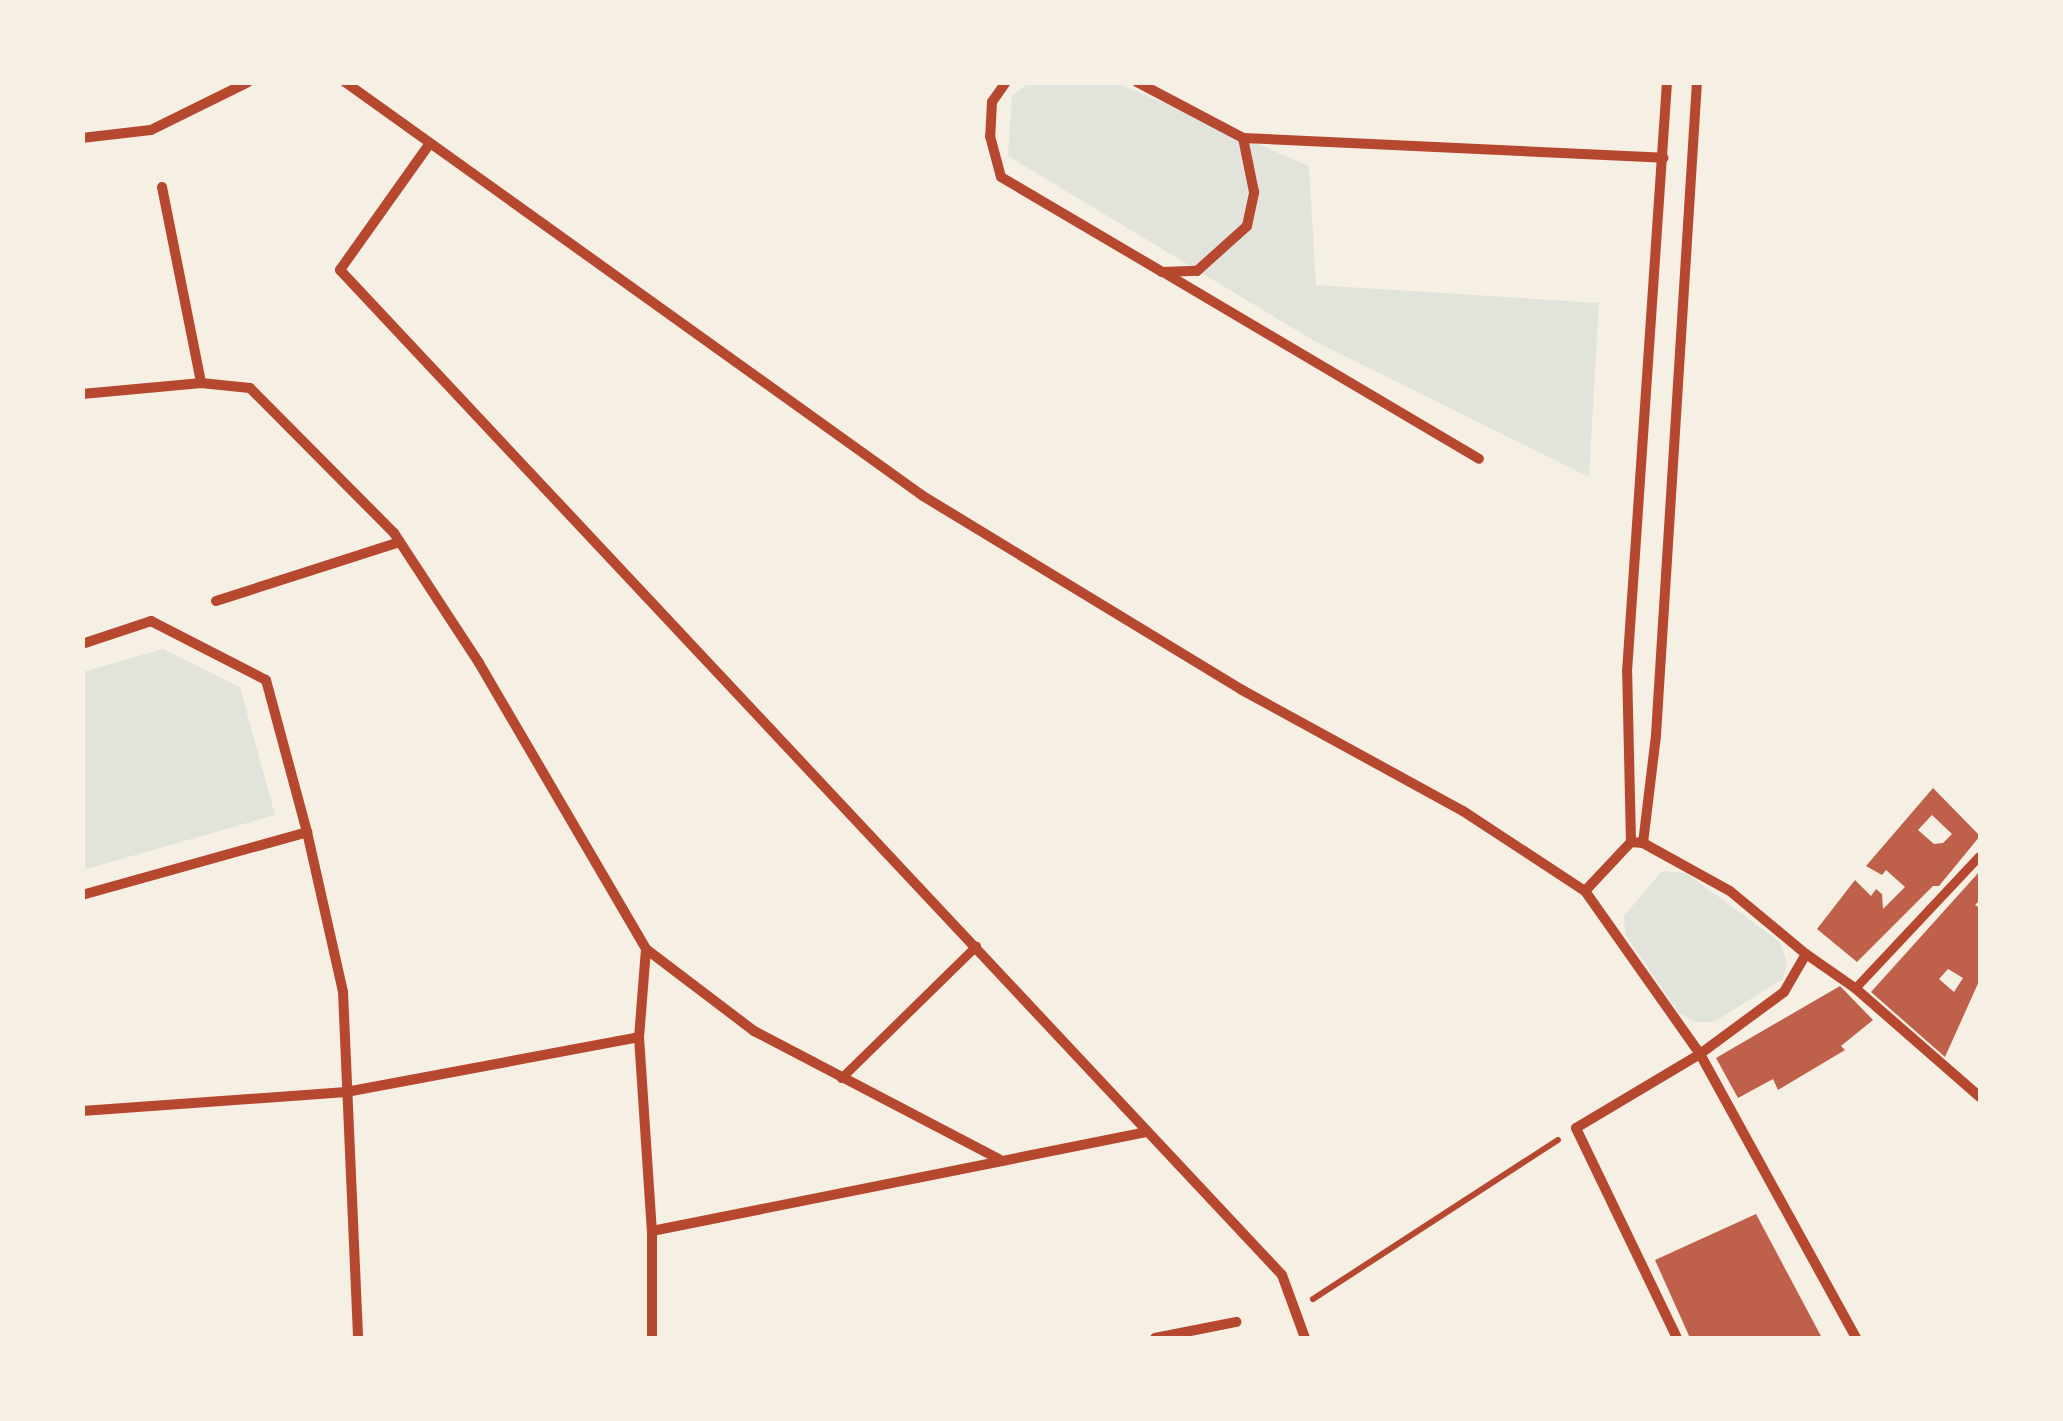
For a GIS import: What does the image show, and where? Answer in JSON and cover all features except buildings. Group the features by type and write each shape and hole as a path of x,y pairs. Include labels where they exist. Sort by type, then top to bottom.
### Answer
{"street":[{"path":"82,138 151,130 248,82"},
{"path":"345,82 428,146 923,496 1242,690 1463,811 1586,890 1700,1054 1856,1338"},
{"path":"1006,82 992,102 990,136 1001,177 1479,459"},
{"path":"1137,82 1243,138 1664,158"},
{"path":"1637,842 1627,672 1667,82"},
{"path":"1586,890 1637,842 1656,735 1697,82"},
{"path":"1162,272 1197,271 1247,226 1254,192 1243,138"},
{"path":"428,146 340,270 1282,1275 1304,1338"},
{"path":"162,187 201,383"},
{"path":"82,394 201,383 250,388 400,542 479,663 646,949 754,1031 999,1159"},
{"path":"216,601 400,542"},
{"path":"82,644 151,621 266,680 307,832 343,992 358,1338"},
{"path":"82,895 307,832"},
{"path":"1637,842 1730,891 1806,954 1855,988 1980,1097"},
{"path":"1855,988 1978,856"},
{"path":"841,1078 976,946"},
{"path":"646,949 640,1037 652,1230 652,1338"},
{"path":"1677,1338 1576,1128 1700,1054 1784,992 1806,954"},
{"path":"82,1111 346,1092 640,1037"},
{"path":"652,1230 1147,1132"},
{"path":"1155,1338 1236,1322"}],"path":[{"path":"1293,1311 1576,1128"}],"shaded area":[{"path":"1029,83 1117,83 1309,166 1316,285 1599,303 1589,477 1316,342 1008,156 1012,95"},
{"path":"163,649 240,687 275,815 83,870 83,672"},
{"path":"1662,871 1686,873 1780,942 1787,962 1783,979 1714,1022 1694,1022 1678,1012 1625,934 1624,916"}]}
